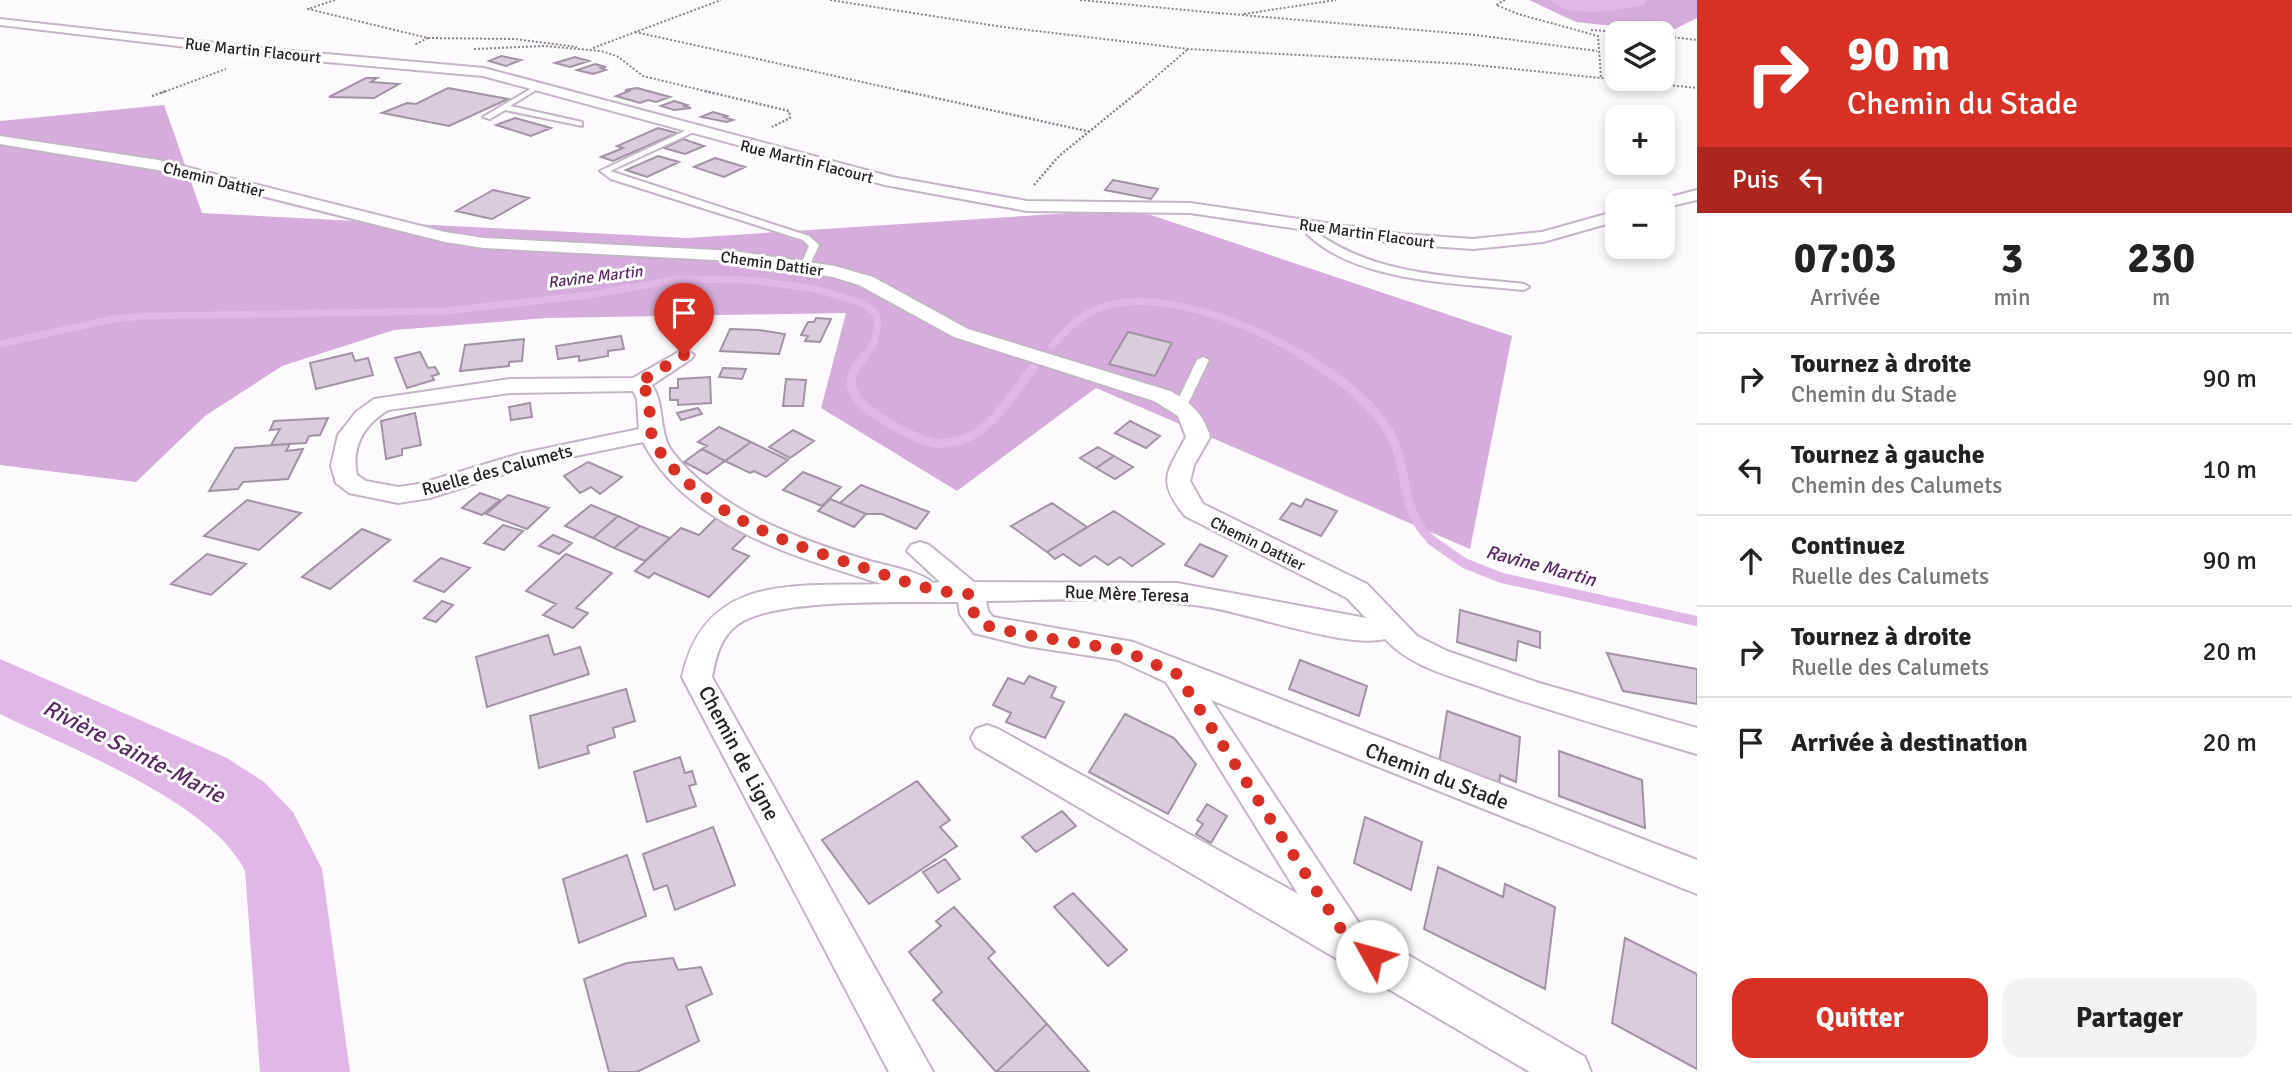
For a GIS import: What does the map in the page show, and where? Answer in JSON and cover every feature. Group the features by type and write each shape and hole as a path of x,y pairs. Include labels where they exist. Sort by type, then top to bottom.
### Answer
{"street":[{"name":"Rue Martin Flacourt","path":"0,22 270,53 484,72 692,131 891,182 978,200 1062,208 1191,208 1400,239 1473,244 1543,237 1605,219"},
{"name":"Chemin Dattier","path":"0,140 158,165 445,237 484,243 734,256 806,265 866,281 961,332 1161,396 1181,406 1195,421 1198,437 1178,468 1177,482 1182,497 1194,510 1211,521 1357,591 1386,624"},
{"path":"1675,199 1697,194"},
{"name":"Ruelle des Calumets","path":"651,433 527,459 421,492 398,495 358,486 345,478 342,467 353,425 364,413 382,404 510,386 638,383 684,355"},
{"path":"638,383 648,394 651,433 664,457 686,482 728,514 802,548 956,593"},
{"path":"920,551 956,593"},
{"name":"Rue Mère Teresa","path":"956,593 1179,593 1319,623 1367,630 1381,630 1386,624"},
{"name":"Chemin du Stade","path":"956,593 984,625 1026,635 1123,650 1177,674 1697,877"},
{"name":"Chemin de Ligne","path":"912,1072 697,677 701,650 716,627 733,612 755,601 789,597 956,593"},
{"path":"1386,624 1407,644 1436,659 1536,694 1697,741"},
{"path":"1177,674 1350,943"},
{"path":"987,738 1350,943 1570,1072"}],"lane":[{"path":"487,117 539,86"},
{"path":"503,107 579,124"},
{"path":"692,131 604,171 614,177 806,238 814,245 806,265"},
{"path":"1312,226 1312,234 1325,245 1377,265 1524,287"},
{"path":"1181,406 1203,360"}],"path":[{"path":"335,0 308,9 428,38 515,39 591,48 613,54 633,72 643,76 789,111 790,118 780,124 732,141"},
{"path":"429,66 466,51 496,46 591,48 721,0"},
{"path":"830,0 1003,27 1188,49 1466,64 1697,88"},
{"path":"1080,0 1476,35 1597,51"},
{"path":"1218,13 1246,14 1336,0"},
{"path":"1505,0 1496,5 1586,30 1598,36 1601,77"},
{"path":"1586,30 1605,31"},
{"path":"635,32 1091,132"},
{"path":"1675,37 1697,40"},
{"path":"378,62 428,38"},
{"path":"1032,186 1059,156 1188,49"},
{"path":"152,96 270,53"}],"shaded area":[{"path":"1529,0 1697,0 1697,18 1675,29 1675,21 1605,21 1605,25 1576,22"},
{"path":"164,105 202,213 687,238 1133,209 1512,336 1470,549 1096,388 957,491 821,408 846,313 547,318 394,330 282,366 205,416 136,482 0,465 0,121"}],"building":[{"path":"501,56 521,60 506,66 489,61"},
{"path":"575,57 589,61 570,67 555,63"},
{"path":"595,64 606,67 601,68 606,70 593,74 577,70"},
{"path":"366,78 377,78 371,82 399,84 374,98 329,97"},
{"path":"448,88 508,99 449,126 382,113 407,103 416,104"},
{"path":"637,88 670,97 656,102 648,100 640,103 616,96 629,91 625,90"},
{"path":"674,101 691,108 674,110 661,106"},
{"path":"713,112 733,120 727,122 701,117"},
{"path":"515,118 551,128 531,136 496,125"},
{"path":"658,128 677,133 613,161 601,157 623,148 617,146"},
{"path":"683,139 704,146 685,154 664,148"},
{"path":"658,156 679,162 647,177 626,170"},
{"path":"715,158 745,167 724,177 694,167"},
{"path":"1113,180 1158,189 1151,199 1105,190"},
{"path":"493,190 529,198 492,219 456,211"},
{"path":"816,318 831,319 820,342 805,341 808,336 801,335 808,322 814,322"},
{"path":"730,329 785,334 779,354 720,351"},
{"path":"1128,332 1172,343 1155,376 1109,364"},
{"path":"621,336 624,349 608,351 608,356 579,361 579,356 558,359 556,346"},
{"path":"524,339 522,361 509,362 509,366 460,371 465,345"},
{"path":"420,352 428,368 435,367 439,374 432,376 434,380 407,388 395,358"},
{"path":"352,353 355,361 368,358 373,375 316,389 310,363"},
{"path":"723,368 746,369 742,379 719,377"},
{"path":"710,377 711,403 678,405 678,400 670,400 670,388 678,388 678,379"},
{"path":"786,379 806,380 803,406 783,406"},
{"path":"530,403 532,417 511,420 509,407"},
{"path":"698,408 702,414 681,420 677,413"},
{"path":"415,413 421,445 402,449 402,455 386,459 381,421"},
{"path":"328,418 320,435 309,436 306,443 271,445 280,429 270,430 274,421"},
{"path":"1130,421 1160,436 1146,448 1115,433"},
{"path":"719,427 751,442 725,461 702,449 707,446 698,442"},
{"path":"793,430 814,441 790,458 769,447"},
{"path":"751,442 788,460 766,477 725,461"},
{"path":"290,444 286,451 303,449 288,479 243,482 238,489 209,491 235,448"},
{"path":"1098,447 1114,456 1096,468 1080,458"},
{"path":"702,449 725,461 707,474 684,462"},
{"path":"1114,456 1133,467 1115,479 1096,468"},
{"path":"588,462 622,477 600,494 591,487 580,493 564,476"},
{"path":"803,472 841,487 822,506 783,490"},
{"path":"861,485 929,512 916,529 882,514 866,514 840,503"},
{"path":"480,493 500,500 482,515 462,508"},
{"path":"508,495 549,508 527,529 486,514"},
{"path":"830,499 866,514 854,527 818,511"},
{"path":"1306,499 1337,511 1321,536 1280,519 1292,503 1301,507"},
{"path":"247,500 301,513 259,550 204,536"},
{"path":"1052,503 1087,527 1047,552 1011,526"},
{"path":"591,505 618,516 593,538 565,526"},
{"path":"1114,511 1164,544 1132,566 1120,557 1108,565 1095,556 1080,566 1063,554 1055,559 1047,552"},
{"path":"618,516 640,526 614,548 593,538"},
{"path":"716,518 749,532 732,549 749,556 709,597 654,573 649,578 635,571 681,528 699,535"},
{"path":"503,525 523,531 504,550 484,543"},
{"path":"640,526 670,538 645,561 614,548"},
{"path":"362,529 390,540 330,589 302,577"},
{"path":"553,535 572,543 559,554 539,546"},
{"path":"1200,544 1227,556 1213,577 1185,565"},
{"path":"207,554 246,564 211,595 171,584"},
{"path":"566,554 612,573 576,608 588,613 573,628 543,615 556,604 526,591"},
{"path":"441,558 470,568 444,592 414,581"},
{"path":"442,601 453,605 436,622 424,618"},
{"path":"1460,610 1540,632 1540,648 1518,641 1516,661 1457,642"},
{"path":"548,635 554,655 580,647 589,674 487,707 476,657"},
{"path":"1607,653 1697,669 1697,704 1623,691"},
{"path":"1300,660 1367,686 1359,716 1289,689"},
{"path":"1029,676 1056,687 1051,697 1064,702 1045,738 1006,722 1011,713 993,705 1008,678 1024,684"},
{"path":"626,689 635,721 613,728 615,737 587,746 589,753 539,768 530,716"},
{"path":"1447,711 1520,737 1516,782 1500,775 1499,787 1439,763"},
{"path":"1125,714 1174,738 1196,764 1168,814 1089,772"},
{"path":"1559,751 1642,780 1645,828 1559,796"},
{"path":"680,757 685,773 692,771 696,784 689,786 696,806 647,822 634,772"},
{"path":"917,781 950,820 940,827 957,846 869,904 822,840"},
{"path":"1207,804 1227,816 1211,843 1196,834 1203,824 1197,820"},
{"path":"1062,811 1076,826 1036,852 1022,837"},
{"path":"1365,817 1422,842 1411,890 1354,863"},
{"path":"713,827 735,885 675,910 667,885 654,890 643,854"},
{"path":"627,855 646,916 579,943 563,879"},
{"path":"945,859 960,879 938,893 923,872"},
{"path":"1438,867 1503,897 1505,884 1555,907 1545,989 1424,929"},
{"path":"1073,893 1127,950 1108,966 1054,907"},
{"path":"954,907 995,952 988,958 1047,1024 996,1072 933,1000 942,992 909,952 941,926 936,921"},
{"path":"1625,938 1697,974 1697,1069 1612,1023"},
{"path":"673,958 678,970 701,967 712,994 686,1006 699,1041 637,1072 609,1072 584,979 627,963"},
{"path":"1047,1024 1089,1072 996,1072"}],"waterway":[{"path":"1562,0 1603,6 1636,0"},
{"name":"Ravine Martin","path":"0,344 113,319 144,316 445,311 590,295 678,279 749,280 811,288 863,303 876,314 878,325 874,343 865,356"},
{"name":"Ravine Martin","path":"1052,346 1076,322 1093,311 1117,304 1143,302 1171,304 1229,320 1303,356"},
{"name":"Ravine Martin","path":"866,354 851,378 853,391 860,401 898,428 934,443 961,440 984,427 1000,412 1033,368"},
{"name":"Ravine Martin","path":"1300,354 1352,390 1384,424 1397,450 1415,518 1433,541"},
{"name":"Ravine Martin","path":"1431,540 1464,563 1502,578 1697,621"},
{"name":"Rivière Sainte-Marie","path":"0,685 202,780 238,805 266,836 283,869 305,1072"}],"route":[{"path":"684,355 638,383 648,394 651,433 664,457 705,499 728,514 802,548 941,593 971,594 974,614 984,625 1026,635 1123,650 1160,664 1177,674 1350,943 1372,956"}]}
